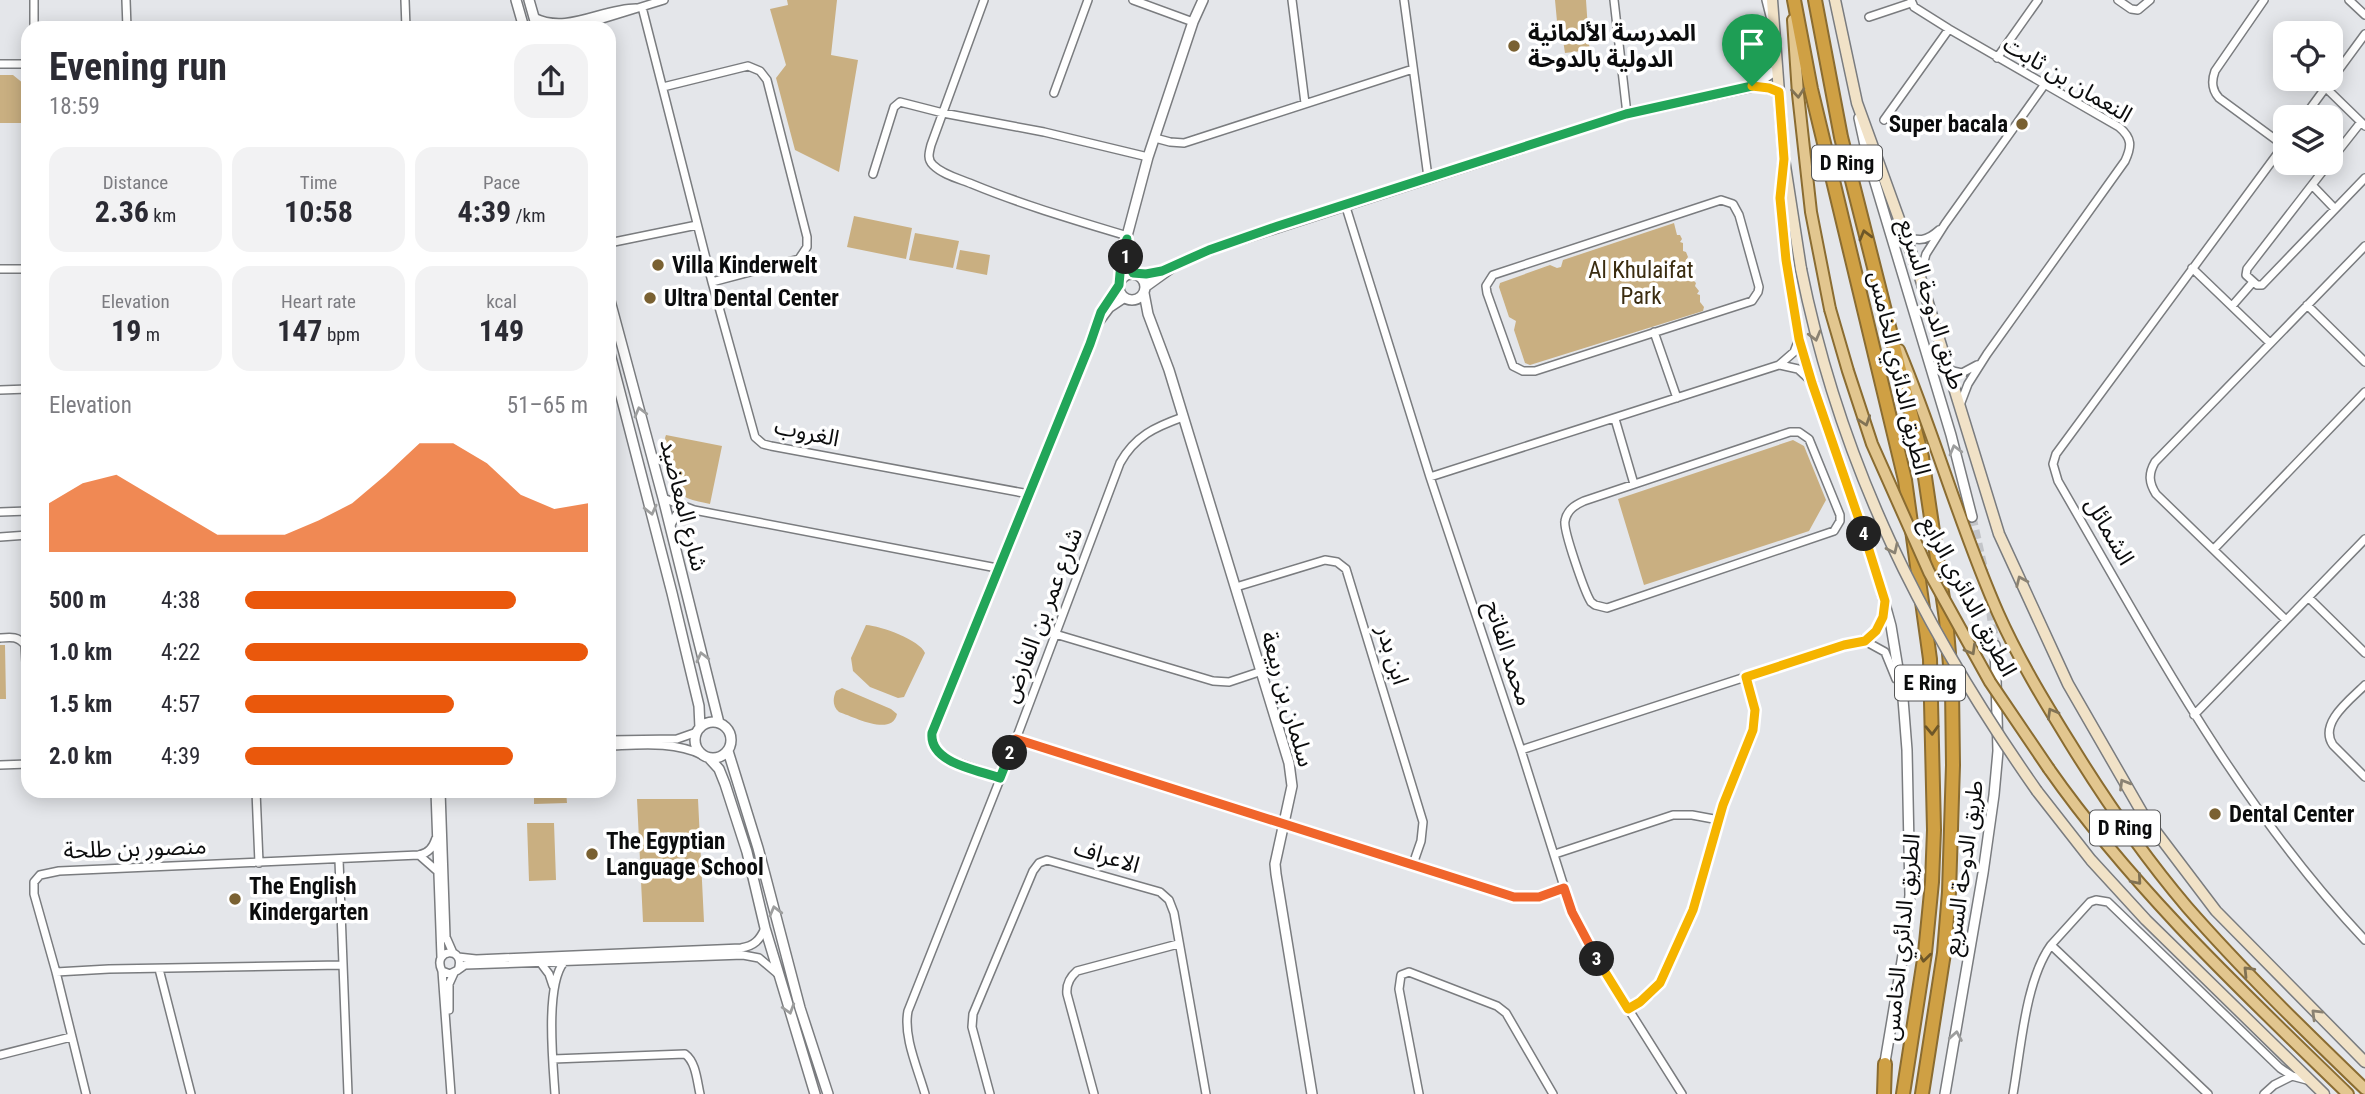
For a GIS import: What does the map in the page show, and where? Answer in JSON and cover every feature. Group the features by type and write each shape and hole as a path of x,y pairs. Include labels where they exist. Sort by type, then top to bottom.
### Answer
{"highway":[{"name":"الطريق الدائري الخامس","path":"1793,0 1811,89 1905,480 1930,659 1934,830 1932,882 1925,953 1903,1094"},
{"name":"الطريق الدائري الرابع","path":"1815,0 1841,137 1889,324"},
{"name":"الطريق الدائري الخامس","path":"1889,324 1922,457 1946,619 1952,688 1953,765 1949,892 1944,953 1922,1094"},
{"path":"1884,1094 1885,1064"}],"main road":[{"name":"الطريق الدائري الرابع","path":"1772,0 1784,159 1810,316 1834,399 1860,474 1921,607 1951,659 2037,791 2091,860 2146,920 2324,1094"},
{"name":"الطريق الدائري الرابع","path":"1793,0 1798,94 1811,212 1830,309 1872,444 1929,572 1990,682 2049,769 2102,839 2182,929 2348,1094"},
{"name":"الطريق الدائري الرابع","path":"1835,0 1857,103 1920,277 1999,534 2068,684 2158,837 2216,911 2365,1062"},
{"name":"الطريق الدائري الرابع","path":"1889,324 1920,402 1959,517 1999,615 2054,718 2142,851 2188,907 2365,1089"}],"street":[{"path":"34,0 34,21"},
{"path":"126,0 127,21"},
{"path":"405,0 406,21"},
{"path":"516,0 522,21"},
{"path":"529,0 535,21"},
{"path":"596,21 664,0"},
{"path":"984,0 928,154 930,161 936,168 1032,207 1127,238"},
{"path":"1054,93 1088,0"},
{"path":"1133,0 1194,22"},
{"path":"1128,299 1120,292 1119,284 1122,251 1148,158 1203,0"},
{"path":"1292,0 1305,103"},
{"path":"1404,0 1428,177"},
{"path":"1614,0 1626,114"},
{"name":"الطريق الدائري الرابع","path":"1766,0 1775,41"},
{"path":"1997,58 2038,0"},
{"path":"2118,0 2131,9 2138,10 2150,0"},
{"path":"2264,0 2215,71 2212,85 2219,98 2273,136"},
{"path":"2349,0 2365,14"},
{"path":"1869,17 1911,2"},
{"name":"النعمان بن ثابت","path":"1911,2 1997,58 2119,127 2127,134 2130,152 1987,354 1968,384 1960,405"},
{"path":"570,21 622,9 639,8"},
{"name":"الغروب","path":"639,8 663,87 753,433 763,444 1028,494"},
{"path":"534,17 544,21"},
{"path":"1884,120 1949,29"},
{"path":"2343,64 2365,34"},
{"path":"0,64 21,64"},
{"path":"663,87 748,66 763,74 807,237 807,247 799,259 712,282"},
{"path":"1156,138 1184,143 1413,69"},
{"path":"1752,86 1777,69"},
{"path":"1920,277 1926,254 1945,224 2045,84"},
{"path":"1000,778 943,757 931,741 935,723 1101,312 1126,275 1170,268 1209,250 1345,204 1626,114 1752,86 1779,92"},
{"path":"2313,105 2324,91"},
{"path":"2329,91 2363,124 2343,147"},
{"path":"873,174 896,103 903,102 943,113 1044,132 1148,158"},
{"name":"طريق الدوحة السريع","path":"1857,103 1868,159 1951,435 1972,516"},
{"name":"طريق الدوحة السريع","path":"1784,159 1780,198 1786,260 1799,339 1885,601 1903,699 1908,750 1910,895 1905,943 1878,1094"},
{"name":"الشمائل","path":"2273,159 2056,454 2053,464 2058,481 2194,715 2239,786 2318,889 2365,940"},
{"path":"2320,175 2246,270 2246,275 2257,285 2262,285 2365,178"},
{"path":"2312,185 2336,209"},
{"path":"1715,201 1733,204 1739,215 1758,281 1756,297 1746,303 1654,332 1535,370 1523,371 1510,361 1486,286 1488,280 1499,272 1715,201"},
{"name":"محمد الفاتح","path":"1345,204 1430,477 1572,912 1600,964 1682,1094"},
{"path":"1904,232 1916,240 1925,239 1945,224"},
{"path":"616,244 697,225"},
{"path":"1127,238 1126,259 1135,274 1143,280 1145,290"},
{"path":"2286,620 2156,494 2150,481 2152,468 2365,246"},
{"path":"1097,326 1110,308 1128,299 1139,298 1170,268"},
{"path":"2192,268 2270,343"},
{"path":"0,269 21,269"},
{"path":"2232,306 2253,282"},
{"name":"سلمان بن ربيعة","path":"1145,290 1152,325 1236,587 1291,773 1292,786 1275,864 1312,1094"},
{"name":"سلمان بن ربيعة","path":"1128,299 1152,325"},
{"path":"2307,305 2365,362"},
{"name":"شارع المعاضيد","path":"616,323 719,723"},
{"path":"1654,332 1677,398"},
{"path":"1430,477 1779,365 1790,357 1799,339"},
{"name":"النعمان بن ثابت","path":"1948,370 1967,372 1987,354"},
{"path":"1779,365 1798,369 1812,383"},
{"name":"شارع المعاضيد","path":"616,377 676,606 699,706 699,730"},
{"path":"0,390 21,389"},
{"path":"2214,549 2365,393"},
{"name":"شارع عمر بن الفارض","path":"925,1094 908,1034 908,1011 1016,739 1120,463 1127,451 1145,433 1183,417"},
{"path":"1615,419 1634,484"},
{"path":"1790,432 1799,432 1809,439 1839,510 1840,521 1833,531 1806,542 1643,597 1601,608 1588,597 1565,528 1565,520 1577,504 1634,484 1790,432"},
{"path":"663,498 694,510 997,568"},
{"path":"670,527 676,514 694,510"},
{"path":"0,512 21,511"},
{"path":"0,537 21,536"},
{"path":"2194,715 2365,539"},
{"name":"ابن بدر","path":"1236,587 1325,560 1338,562 1346,569 1423,822 1421,841 1413,864"},
{"path":"2309,598 2365,653"},
{"path":"1521,750 1844,645 1865,641 1880,624 1885,601"},
{"path":"1055,634 1213,681 1229,682 1262,671"},
{"path":"0,638 21,639"},
{"path":"1865,641 1885,652 1903,699"},
{"name":"طريق الدوحة السريع","path":"1945,1094 1979,900 1994,795 1998,751 1995,645"},
{"path":"1628,1009 1651,994 1667,971 1696,903 1729,789 1753,730 1755,710 1746,677"},
{"path":"2365,685 2332,721 2329,740 2365,778"},
{"path":"616,740 677,739 710,722 725,726 731,736 728,751 758,848 800,1008 828,1094"},
{"path":"699,730 696,744 719,769 747,852 765,928 815,1094"},
{"path":"1016,739 1514,897 1539,897 1564,888"},
{"path":"616,746 688,748 706,756 720,757 728,751"},
{"path":"0,765 21,764"},
{"path":"256,798 259,863"},
{"path":"435,798 441,957 439,964 447,1024 451,1094"},
{"path":"441,798 446,937 461,963 449,981 447,1024"},
{"path":"1555,855 1673,815 1692,815 1719,821"},
{"path":"419,855 429,850 436,838"},
{"path":"419,855 434,866 437,873"},
{"name":"منصور بن طلحة","path":"86,1094 34,894 34,883 40,875 59,871 419,855"},
{"path":"339,860 348,1094"},
{"name":"الاعراف","path":"990,1094 972,1027 973,1014 1033,871 1039,863 1047,860 1059,861 1166,895 1172,905 1206,1094"},
{"path":"2013,1094 2038,965 2090,902 2102,900 2108,902 2275,1063 2292,1076 2314,1083"},
{"path":"441,957 446,953 476,959 741,948 757,942 765,928"},
{"path":"1094,1094 1067,994 1070,978 1077,971 1178,944"},
{"path":"2052,945 2208,1094"},
{"path":"442,971 456,972 465,965 743,955 764,961 779,975"},
{"path":"540,962 549,974 553,987"},
{"path":"555,1094 553,987 558,969 564,962"},
{"path":"56,972 342,965"},
{"path":"159,969 191,1094"},
{"path":"1419,1094 1399,989 1401,975 1409,972 1497,1006 1506,1013 1553,1094"},
{"path":"0,1055 71,1037"},
{"path":"553,1059 685,1054 693,1065 700,1094"},
{"path":"2267,1091 2275,1077 2275,1063"},
{"path":"2267,1091 2292,1076"}],"green space":[{"path":"787,0 837,0 831,55 858,60 839,172 795,150 776,78 786,65 770,9 788,5"},
{"path":"1555,0 1586,0 1588,30 1558,32"},
{"path":"1588,38 1590,50 1565,53 1563,40"},
{"path":"0,75 13,75 21,82 21,123 0,123"},
{"path":"854,216 912,228 906,259 847,247"},
{"name":"Al Khulaifat Park","path":"1674,223 1677,235 1682,239 1680,242 1683,243 1683,251 1688,257 1686,260 1699,291 1697,294 1700,295 1703,311 1530,365 1525,363 1514,330 1516,321 1509,317 1500,283 1550,265 1561,267 1563,260"},
{"path":"915,233 959,241 953,268 909,260"},
{"path":"960,250 990,255 987,275 956,269"},
{"path":"666,435 722,446 710,504 687,498 677,487"},
{"path":"1793,440 1804,446 1826,500 1809,531 1644,585 1618,499"},
{"path":"866,625 908,639 925,653 904,697 898,698 870,687 853,671 851,658"},
{"path":"0,645 5,645 6,699 0,699"},
{"path":"842,688 891,709 897,714 894,721 880,725 839,712 834,699 836,691"},
{"path":"534,798 567,798 567,803 534,804"},
{"path":"637,799 698,799 704,922 643,922"},
{"path":"527,823 554,823 556,880 529,881"}],"tunnel":[{"path":"1972,517 1984,571"},
{"path":"1989,598 1995,645"}],"place":[{"name":"المدرسة الألمانية الدولية بالدوحة","path":"1514,46"},
{"name":"Super bacala","path":"2022,124"},
{"name":"Villa Kinderwelt","path":"658,265"},
{"name":"Ultra Dental Center","path":"650,298"},
{"name":"Dental Center","path":"2215,814"},
{"name":"The Egyptian Language School","path":"592,854"},
{"name":"The English Kindergarten","path":"235,899"}],"route":[{"path":"1752,86 1779,92 1784,159 1780,198 1786,260 1799,339 1856,507 1885,601 1885,609 1876,631 1865,641 1844,645 1746,677 1755,710 1753,730 1723,805 1703,882 1688,924 1667,971 1651,994 1628,1009 1572,912 1564,888 1539,897 1514,897 1016,739 1000,778 953,762 934,748 931,741 935,723 1090,344 1099,316 1119,285 1122,251 1127,239 1126,259 1129,269 1138,275 1154,273 1278,226 1626,114 1752,86"}]}
